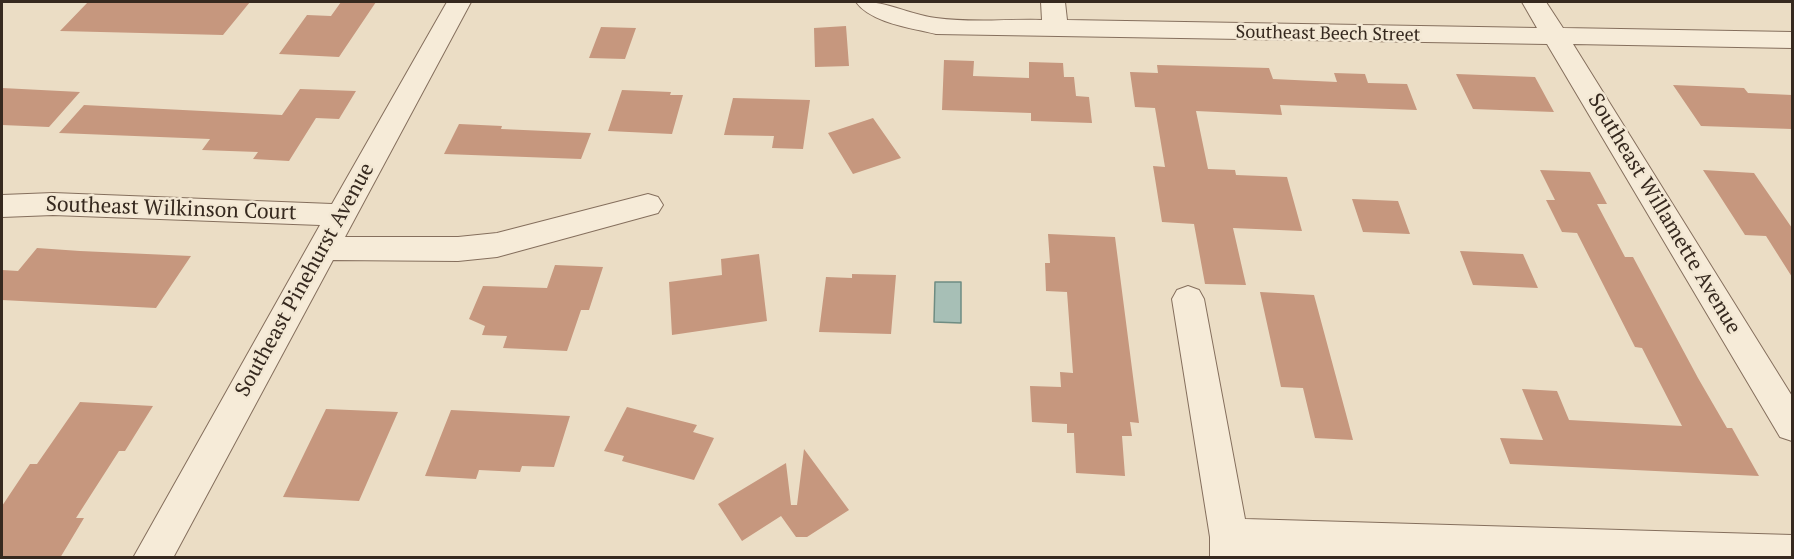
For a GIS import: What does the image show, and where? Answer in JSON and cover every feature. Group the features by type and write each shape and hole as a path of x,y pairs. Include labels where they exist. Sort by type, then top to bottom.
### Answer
{"street":[{"name":"Southeast Pinehurst Avenue","path":"152,558 459,2"},
{"name":"Southeast Beech Street","path":"868,2 891,14 936,26 1557,38 1597,35 1792,40"},
{"path":"1053,2 1055,29"},
{"name":"Southeast Willamette Avenue","path":"1534,2 1792,426"},
{"name":"Southeast Wilkinson Court","path":"2,206 53,204 341,215"},
{"path":"323,248 458,249 497,245 648,205"},
{"path":"1188,299 1229,548 1792,553"}],"shaded area":[{"path":"935,282 961,282 961,323 934,322"}],"building":[{"path":"88,2 250,2 223,35 60,31"},
{"path":"341,2 376,2 339,57 279,54 307,15 331,16"},
{"path":"846,26 849,66 815,67 814,28"},
{"path":"601,27 636,28 625,59 589,58"},
{"path":"944,60 974,61 973,76 1029,78 1029,62 1063,63 1064,77 1074,77 1076,96 1089,97 1092,123 1031,121 1031,113 942,110"},
{"path":"1157,65 1269,68 1273,79 1337,82 1334,73 1365,74 1368,83 1407,84 1417,110 1280,105 1282,115 1196,111 1208,169 1235,170 1236,175 1287,177 1302,231 1233,228 1246,285 1205,284 1194,224 1162,222 1153,166 1165,167 1155,108 1135,107 1130,72 1158,73"},
{"path":"1456,74 1535,77 1554,112 1473,109"},
{"path":"1673,85 1744,88 1748,93 1792,95 1792,129 1701,126"},
{"path":"2,88 80,92 49,127 2,125"},
{"path":"300,89 356,91 339,119 316,118 289,161 253,159 258,152 202,150 210,139 59,133 84,105 282,115"},
{"path":"622,90 671,92 670,95 683,95 672,134 608,131"},
{"path":"733,98 810,100 803,149 772,148 774,136 724,135"},
{"path":"873,118 901,158 853,174 828,133"},
{"path":"459,124 502,126 501,129 591,133 581,159 444,154"},
{"path":"1540,170 1590,172 1607,204 1597,204 1625,257 1633,257 1698,378 1727,428 1732,428 1759,476 1510,464 1500,438 1543,440 1522,389 1557,391 1569,420 1682,426 1642,348 1635,347 1577,233 1562,232 1546,200 1555,200"},
{"path":"1703,170 1754,173 1792,228 1792,277 1766,236 1745,235"},
{"path":"1352,199 1398,201 1410,234 1363,232"},
{"path":"1048,234 1115,237 1139,423 1130,422 1132,436 1122,436 1125,476 1076,473 1074,433 1067,433 1067,424 1032,422 1030,386 1061,387 1060,372 1073,373 1067,292 1046,291 1045,263 1050,263"},
{"path":"37,248 191,256 156,308 2,300 2,270 18,271"},
{"path":"1460,251 1523,254 1538,288 1473,285"},
{"path":"759,254 767,321 672,335 669,282 722,275 721,259"},
{"path":"555,265 603,267 589,310 581,310 567,351 503,348 507,336 482,335 485,326 469,319 483,286 547,288"},
{"path":"852,274 896,275 891,334 819,332 826,277 852,278"},
{"path":"1260,292 1314,295 1353,440 1315,438 1303,388 1281,387"},
{"path":"80,402 153,406 125,451 119,451 76,518 84,518 60,558 2,558 2,506 30,464 37,464"},
{"path":"627,407 697,425 693,432 714,438 694,480 622,461 624,456 604,451"},
{"path":"326,409 398,412 359,501 283,497"},
{"path":"451,410 570,416 554,467 522,466 520,472 479,470 476,479 425,476"},
{"path":"804,449 849,510 807,537 796,537 781,516 742,541 718,504 786,463 791,505 797,505"}]}
